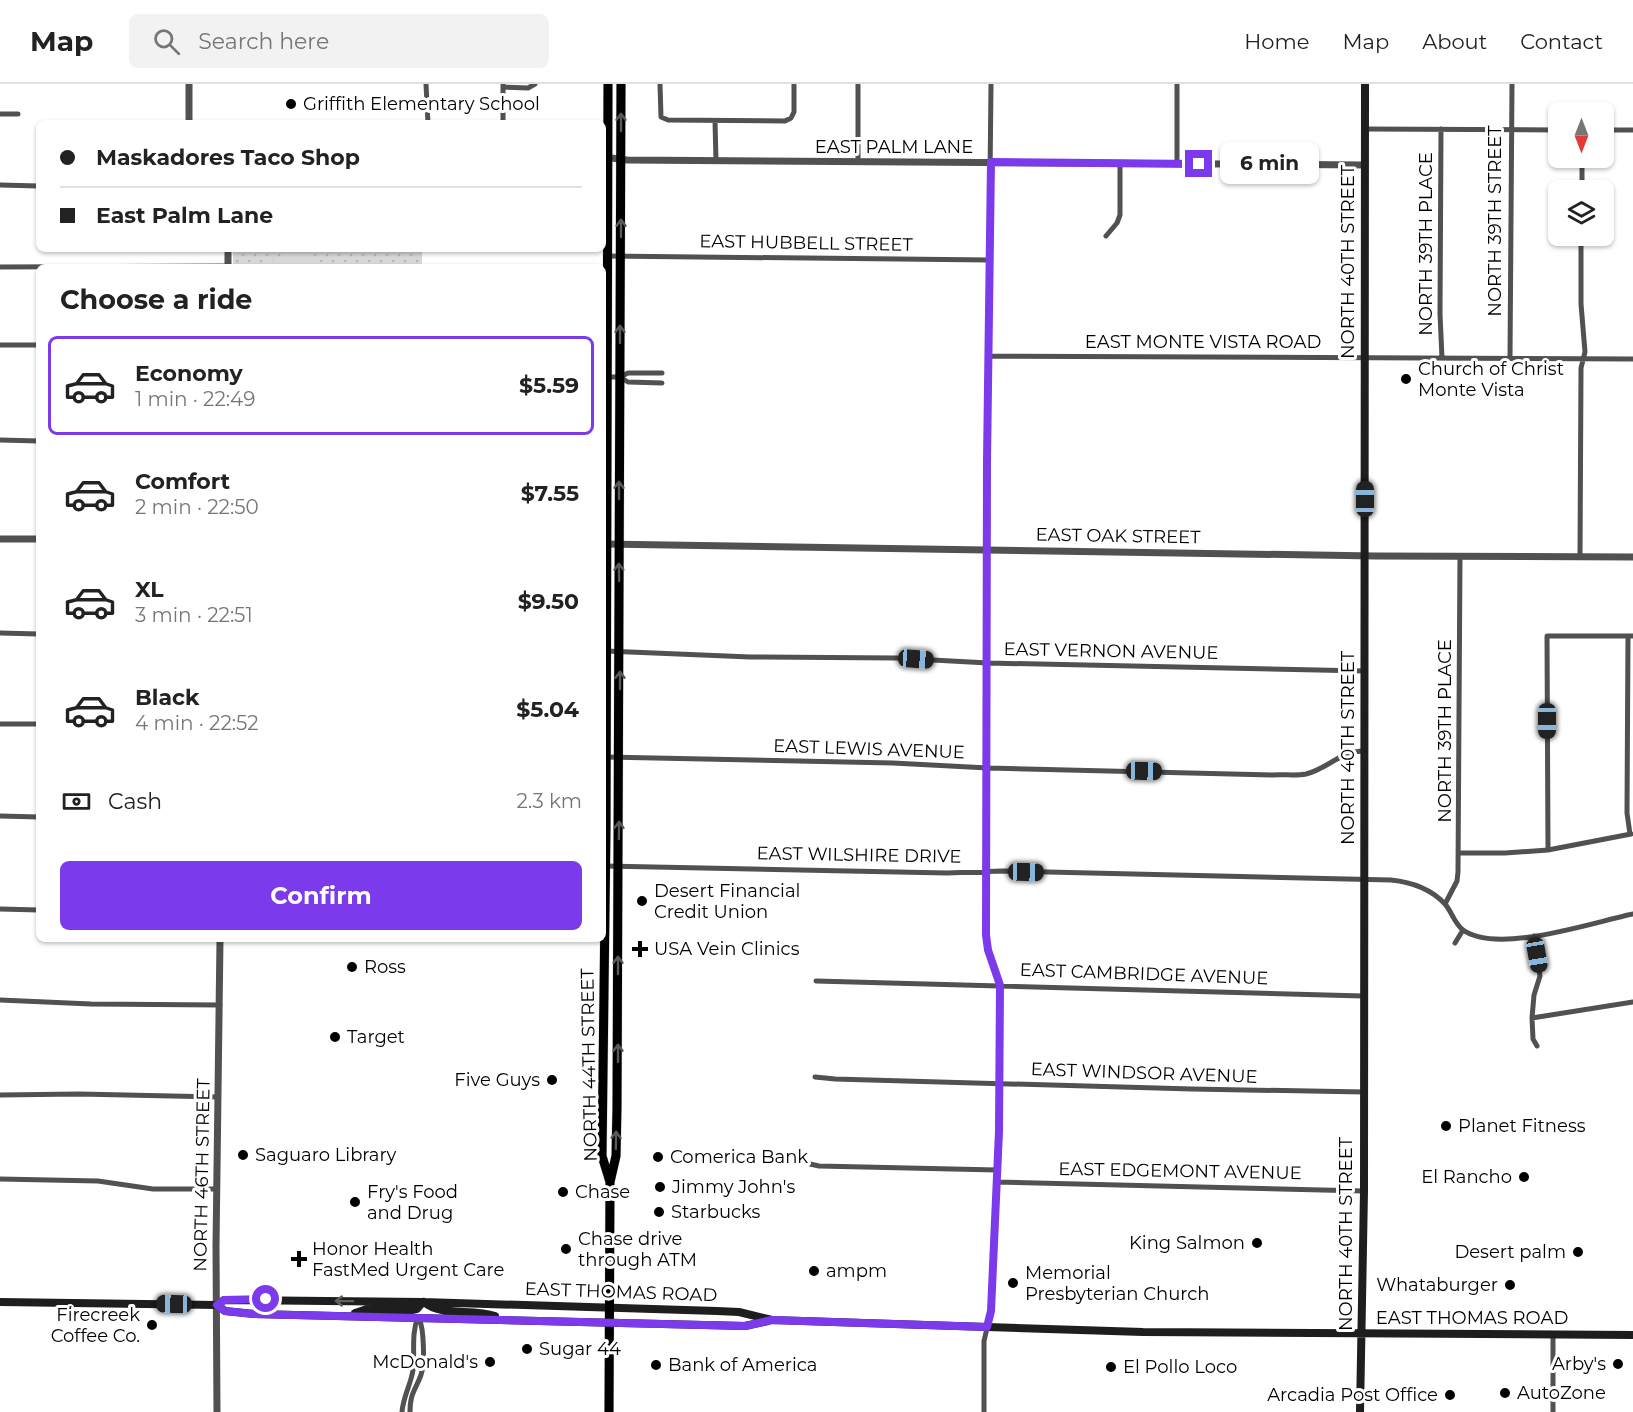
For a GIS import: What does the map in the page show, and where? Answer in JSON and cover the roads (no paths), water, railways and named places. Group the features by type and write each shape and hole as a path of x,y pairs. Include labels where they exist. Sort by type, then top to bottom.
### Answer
{"main road":[{"name":"NORTH 44TH STREET","path":"606,133 608,84"},
{"name":"NORTH 44TH STREET","path":"606,488 610,377 621,256 621,84"},
{"name":"NORTH 40TH STREET","path":"1360,1412 1364,1191 1365,84"},
{"name":"NORTH 44TH STREET","path":"606,207 610,377 619,544 616,1156 610,1182 609,1412"},
{"name":"NORTH 44TH STREET","path":"606,651 606,757"},
{"name":"NORTH 44TH STREET","path":"604,942 602,1156 610,1182"},
{"name":"EAST THOMAS ROAD","path":"217,1305 224,1300 245,1299 423,1302 739,1312 772,1320 1143,1332 1633,1335"},
{"name":"EAST THOMAS ROAD","path":"0,1302 217,1305 225,1311 346,1316 745,1326 772,1320"},
{"path":"346,1316 367,1309 412,1310 423,1302 436,1310 482,1311 504,1319"}],"street":[{"path":"189,84 189,120"},
{"path":"426,84 428,120"},
{"path":"503,120 503,85 528,88 535,84"},
{"path":"660,84 661,117 668,120 715,121 785,121 791,118 794,112 794,84"},
{"path":"858,84 858,162"},
{"path":"984,1412 984,1341 991,1311 1000,1084 1000,985 988,950 986,872 991,84"},
{"path":"1177,84 1177,164"},
{"name":"NORTH 39TH STREET","path":"1510,358 1512,84"},
{"path":"0,114 18,114"},
{"path":"715,121 716,161"},
{"path":"1365,129 1548,130"},
{"name":"NORTH 39TH PLACE","path":"1441,129 1440,314 1442,358"},
{"path":"1614,130 1633,130"},
{"name":"EAST PALM LANE","path":"606,158 716,161 1365,165"},
{"path":"1106,236 1117,223 1120,215 1120,163"},
{"path":"0,185 36,186"},
{"path":"1580,557 1581,368 1585,345 1581,304 1581,246"},
{"name":"EAST HUBBELL STREET","path":"607,256 990,261"},
{"path":"0,267 36,267"},
{"path":"0,345 36,345"},
{"name":"EAST MONTE VISTA ROAD","path":"988,356 1633,359"},
{"path":"610,377 628,373 662,373"},
{"path":"610,377 628,382 662,383"},
{"path":"0,440 36,441"},
{"path":"0,539 36,539"},
{"name":"EAST OAK STREET","path":"606,544 1633,557"},
{"name":"NORTH 39TH PLACE","path":"1445,904 1457,881 1459,853 1460,556"},
{"path":"0,633 36,634"},
{"path":"1459,853 1505,853 1548,849 1631,834 1627,813 1630,636 1546,636 1548,849"},
{"name":"EAST VERNON AVENUE","path":"606,651 750,657 896,658 988,663 1365,671"},
{"path":"0,724 36,724"},
{"name":"EAST LEWIS AVENUE","path":"606,757 1272,775 1306,774 1343,755 1365,751"},
{"path":"0,816 36,816"},
{"name":"EAST WILSHIRE DRIVE","path":"606,866 1364,879 1405,881 1426,890 1445,904"},
{"path":"1445,904 1452,918 1463,930 1477,936 1495,939 1534,936 1633,914"},
{"path":"0,909 36,910"},
{"path":"606,930 618,930"},
{"path":"1455,942 1463,930"},
{"path":"1534,936 1540,976 1534,995 1532,1018 1533,1040 1537,1046"},
{"name":"NORTH 46TH STREET","path":"218,1412 217,1188 220,942"},
{"name":"EAST CAMBRIDGE AVENUE","path":"816,981 1363,996"},
{"path":"0,1000 91,1004 219,1005"},
{"path":"1532,1018 1633,1002"},
{"name":"EAST WINDSOR AVENUE","path":"815,1077 1000,1084 1364,1092"},
{"path":"0,1095 218,1096"},
{"path":"810,1164 997,1170"},
{"path":"0,1179 112,1182 153,1188 217,1188"},
{"name":"EAST EDGEMONT AVENUE","path":"996,1182 1364,1191"},
{"path":"402,1412 403,1398 413,1370 414,1327 418,1317"},
{"path":"410,1412 411,1398 421,1374 422,1326 418,1317"},
{"path":"1553,1334 1553,1412"}],"place":[{"name":"Griffith Elementary School","path":"291,104"},
{"name":"Church of Christ Monte Vista","path":"1406,379"},
{"name":"Desert Financial Credit Union","path":"642,901"},
{"name":"USA Vein Clinics","path":"640,949"},
{"name":"Ross","path":"352,967"},
{"name":"Target","path":"335,1037"},
{"name":"Five Guys","path":"552,1080"},
{"name":"Planet Fitness","path":"1446,1126"},
{"name":"Saguaro Library","path":"243,1155"},
{"name":"Comerica Bank","path":"658,1157"},
{"name":"El Rancho","path":"1524,1177"},
{"name":"Jimmy John's","path":"660,1187"},
{"name":"Chase","path":"563,1192"},
{"name":"Fry's Food and Drug","path":"355,1202"},
{"name":"Starbucks","path":"659,1212"},
{"name":"King Salmon","path":"1257,1243"},
{"name":"Chase drive through ATM","path":"566,1249"},
{"name":"Desert palm","path":"1578,1252"},
{"name":"Honor Health FastMed Urgent Care","path":"299,1259"},
{"name":"ampm","path":"814,1271"},
{"name":"Memorial Presbyterian Church","path":"1013,1283"},
{"name":"Whataburger","path":"1510,1285"},
{"name":"Firecreek Coffee Co.","path":"152,1325"},
{"name":"Sugar 44","path":"527,1349"},
{"name":"McDonald's","path":"490,1362"},
{"name":"Arby's","path":"1618,1364"},
{"name":"Bank of America","path":"656,1365"},
{"name":"El Pollo Loco","path":"1111,1367"},
{"name":"AutoZone","path":"1505,1393"},
{"name":"Arcadia Post Office","path":"1450,1395"}]}
